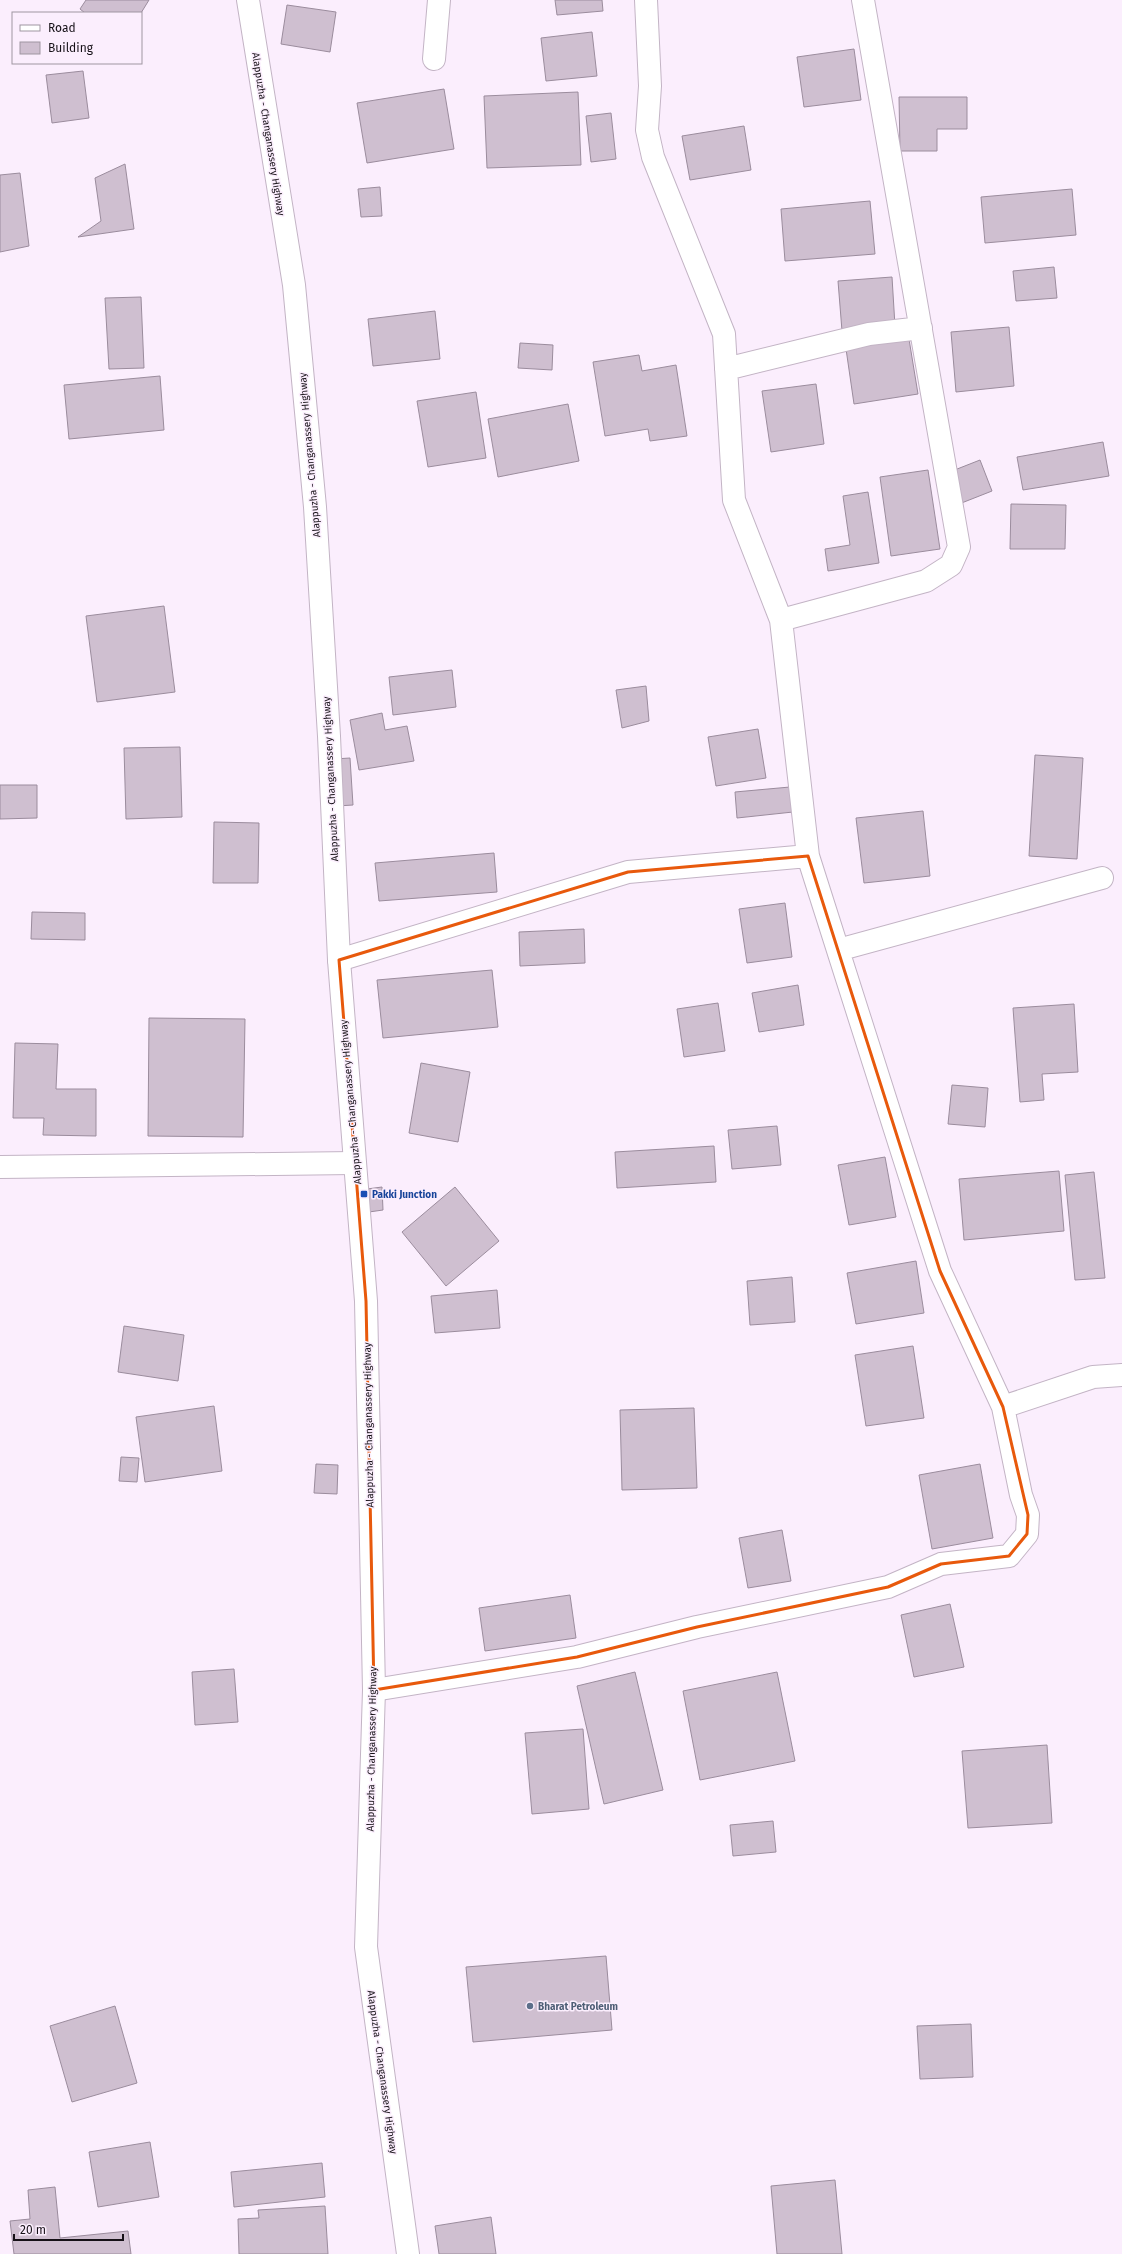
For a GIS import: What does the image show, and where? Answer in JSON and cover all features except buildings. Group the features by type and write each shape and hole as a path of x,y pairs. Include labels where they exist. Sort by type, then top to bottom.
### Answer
{"street":[{"name":"Alappuzha - Changanassery Highway","path":"248,0 294,285 314,499 328,728 339,960 366,1301 374,1690 366,1947 408,2254"},
{"path":"434,59 439,0"},
{"path":"374,1690 577,1657 697,1627 888,1587 941,1564 1009,1556 1027,1534 1028,1515 1021,1495 1003,1407 940,1271 808,856 781,620 734,500 724,334 653,157 647,130 650,86 646,0"},
{"path":"781,620 926,581 951,566 959,547 863,0"},
{"path":"726,369 869,334 921,328"},
{"path":"339,960 628,872 808,856"},
{"path":"838,950 1102,878"},
{"path":"0,1167 354,1164"},
{"path":"1003,1407 1093,1377 1122,1374"}],"highlighted area":[{"path":"808,856 940,1271 1003,1407 1028,1515 1027,1534 1009,1556 941,1564 888,1587 697,1627 577,1657 374,1690 366,1301 339,960 628,872"}],"place":[{"name":"Pakki Junction","path":"364,1194"},
{"name":"Bharat Petroleum","path":"530,2006"}]}
